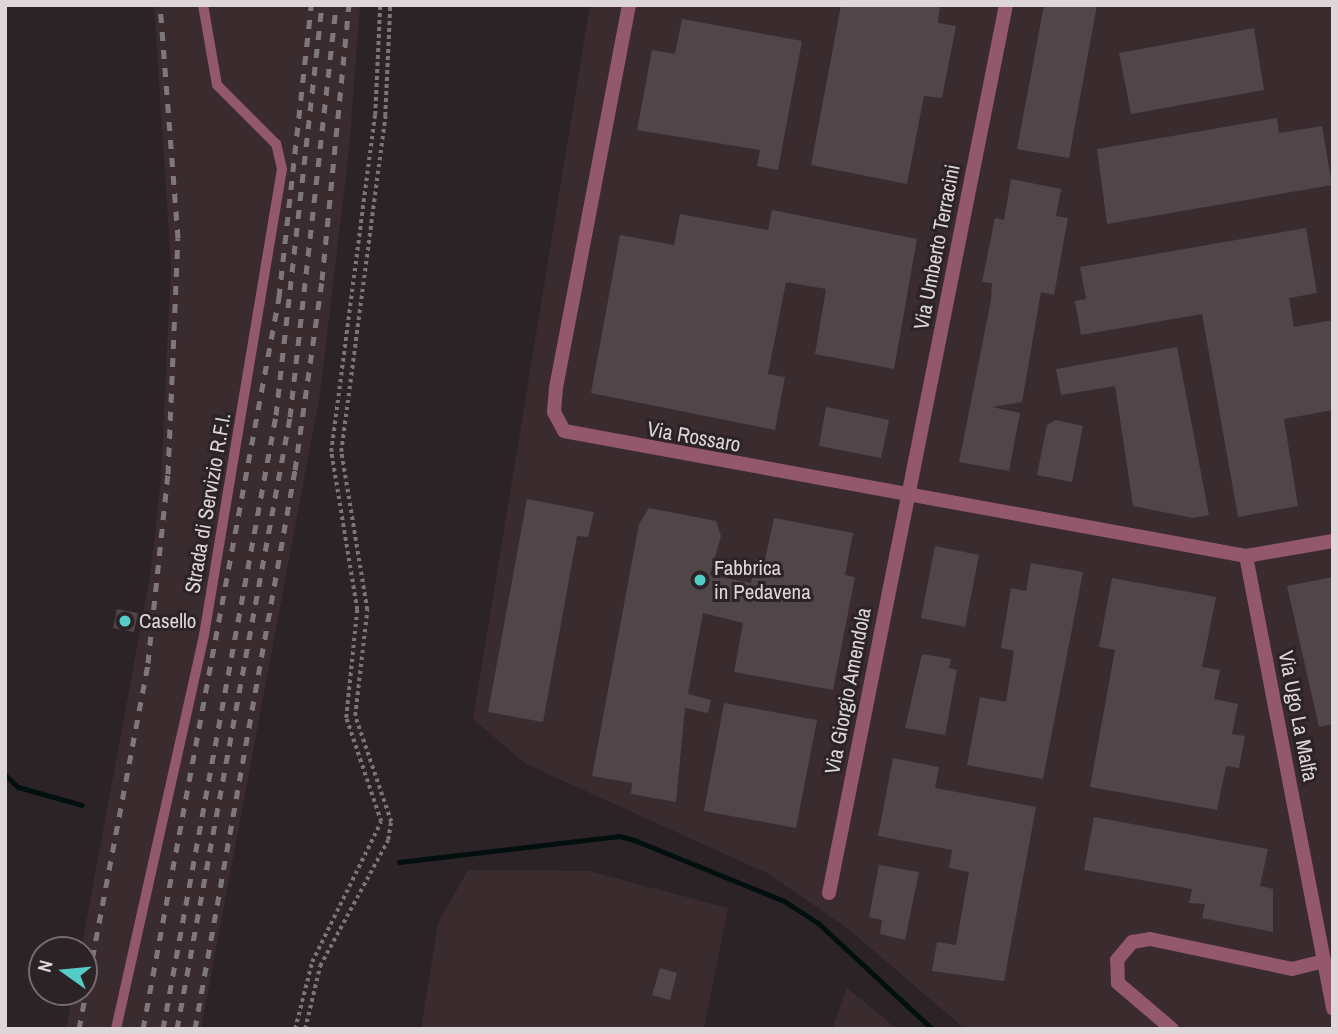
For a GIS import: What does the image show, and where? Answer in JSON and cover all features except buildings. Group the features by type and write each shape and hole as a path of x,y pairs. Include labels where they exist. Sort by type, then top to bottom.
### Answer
{"street":[{"name":"Via Rossaro","path":"629,5 556,388 557,423 583,438 1246,555 1333,541"},
{"name":"Via Umberto Terracini","path":"909,497 1006,5"},
{"name":"Via Giorgio Amendola","path":"829,894 909,497"},
{"name":"Via Ugo La Malfa","path":"1246,555 1333,1009"},
{"path":"1172,1029 1118,983 1117,960 1132,942 1150,939 1292,969 1324,961"}],"lane":[{"name":"Strada di Servizio R.F.I.","path":"116,1029 204,635 282,169 276,144 217,85 203,5"}],"path":[{"path":"295,1029 312,962 382,822 346,718 357,610 331,452 375,116 380,5"},
{"path":"305,1029 320,966 388,840 391,822 355,716 367,610 341,452 384,116 390,5"}],"shaded area":[{"path":"154,5 360,5 349,150 320,394 201,1029 66,1029 70,1006 98,1006 98,936 84,936 150,577 161,478 171,266"},
{"path":"590,5 1333,5 1333,1029 965,1029 846,927 767,873 526,764 473,719"},
{"path":"468,870 589,871 728,908 704,1029 421,1029 438,923"},
{"path":"847,988 897,1029 832,1029"}],"waterway":[{"path":"5,775 18,787 82,805"},
{"path":"399,862 619,836 634,840 784,901 818,923 932,1029"}],"railway":[{"path":"79,1029 148,663 168,474 178,238 160,5"},
{"path":"143,1029 279,297 311,5"},
{"path":"163,1029 276,415 322,5"},
{"path":"177,1029 290,417 336,5"},
{"path":"195,1029 295,470 322,280 349,5"}],"place":[{"name":"Fabbrica in Pedavena","path":"700,580"},
{"name":"Casello","path":"125,621"}]}
